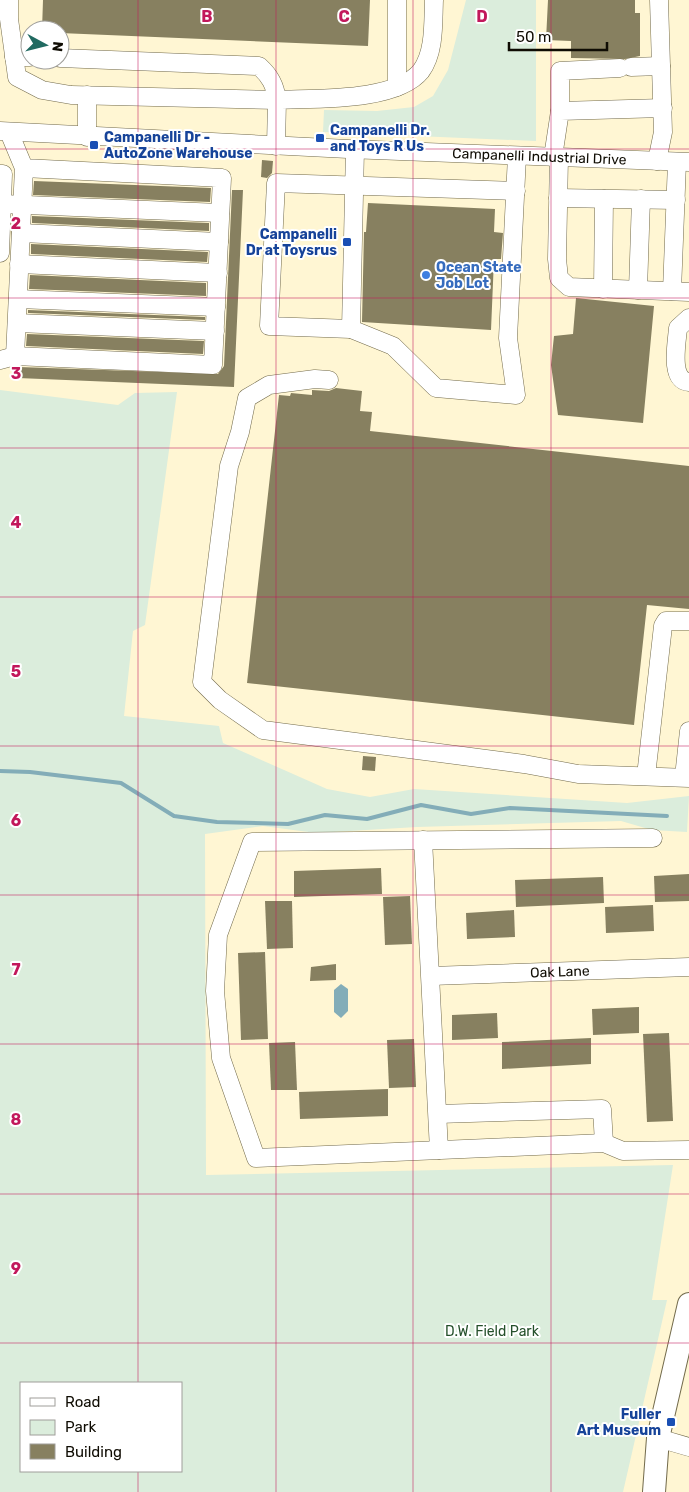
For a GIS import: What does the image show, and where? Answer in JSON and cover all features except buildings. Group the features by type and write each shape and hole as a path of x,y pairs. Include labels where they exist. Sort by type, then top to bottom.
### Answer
{"main road":[{"path":"638,1492 658,1438 689,1304"},
{"path":"654,1492 658,1438"}],"street":[{"path":"9,0 9,19 20,51"},
{"path":"397,0 397,87"},
{"path":"20,65 17,78 42,90 71,95 278,100 379,94 412,80 422,70 431,47 434,0"},
{"path":"657,161 663,132 659,0"},
{"path":"70,58 259,66 269,75 278,100 276,146"},
{"path":"661,66 560,72 560,110 556,157 559,278 569,288 681,292 676,200 683,162"},
{"path":"87,95 87,136"},
{"path":"560,110 663,108"},
{"path":"5,132 24,168 17,323 8,358 213,365 222,178 24,168"},
{"name":"Campanelli Industrial Drive","path":"5,132 276,146 683,162"},
{"path":"350,329 355,149"},
{"path":"516,191 276,183 270,326 350,329 393,346 436,388 516,396 508,338 516,191 517,156"},
{"path":"0,174 3,174 0,253"},
{"path":"558,198 676,200"},
{"path":"603,289 604,199"},
{"path":"638,290 641,199"},
{"path":"2,204 220,213"},
{"path":"21,233 219,242"},
{"path":"20,264 218,273"},
{"path":"18,299 216,307"},
{"path":"689,318 678,328 675,366 678,376 685,382 689,382"},
{"path":"17,323 215,331"},
{"path":"329,380 315,379 269,384 248,398 229,466 202,682 220,700 263,730 524,764 578,774 686,778 689,731"},
{"path":"646,776 663,626 666,621 671,619 689,621"},
{"path":"653,838 252,842 218,936 215,991 221,1058 256,1158 604,1143 623,1150 689,1150"},
{"path":"423,840 439,1150"},
{"name":"Oak Lane","path":"431,976 689,967"},
{"path":"438,1114 602,1109 604,1143"},
{"path":"658,1438 689,1447"}],"green space":[{"path":"466,0 536,0 536,141 323,132 324,110 377,111 414,107 433,96 448,70"},
{"name":"D.W. Field Park","path":"0,390 118,405 135,393 177,392 145,625 133,631 124,716 219,726 223,743 327,789 370,797 414,789 627,803 689,796 687,832 652,830 621,821 417,827 316,833 263,826 205,834 206,1175 673,1165 652,1300 667,1300 623,1492 0,1492"}],"water":[{"path":"341,984 348,989 348,1011 341,1018 334,1012 334,990"}],"waterway":[{"path":"0,771 30,772 121,783 174,816 217,822 288,824 325,815 367,819 421,805 471,814 510,808 667,816"}],"place":[{"name":"Campanelli Dr. and Toys R Us","path":"320,138"},
{"name":"Campanelli Dr - AutoZone Warehouse","path":"94,145"},
{"name":"Campanelli Dr at Toysrus","path":"347,242"},
{"name":"Ocean State Job Lot","path":"426,275"},
{"name":"Fuller Art Museum","path":"671,1422"}]}
